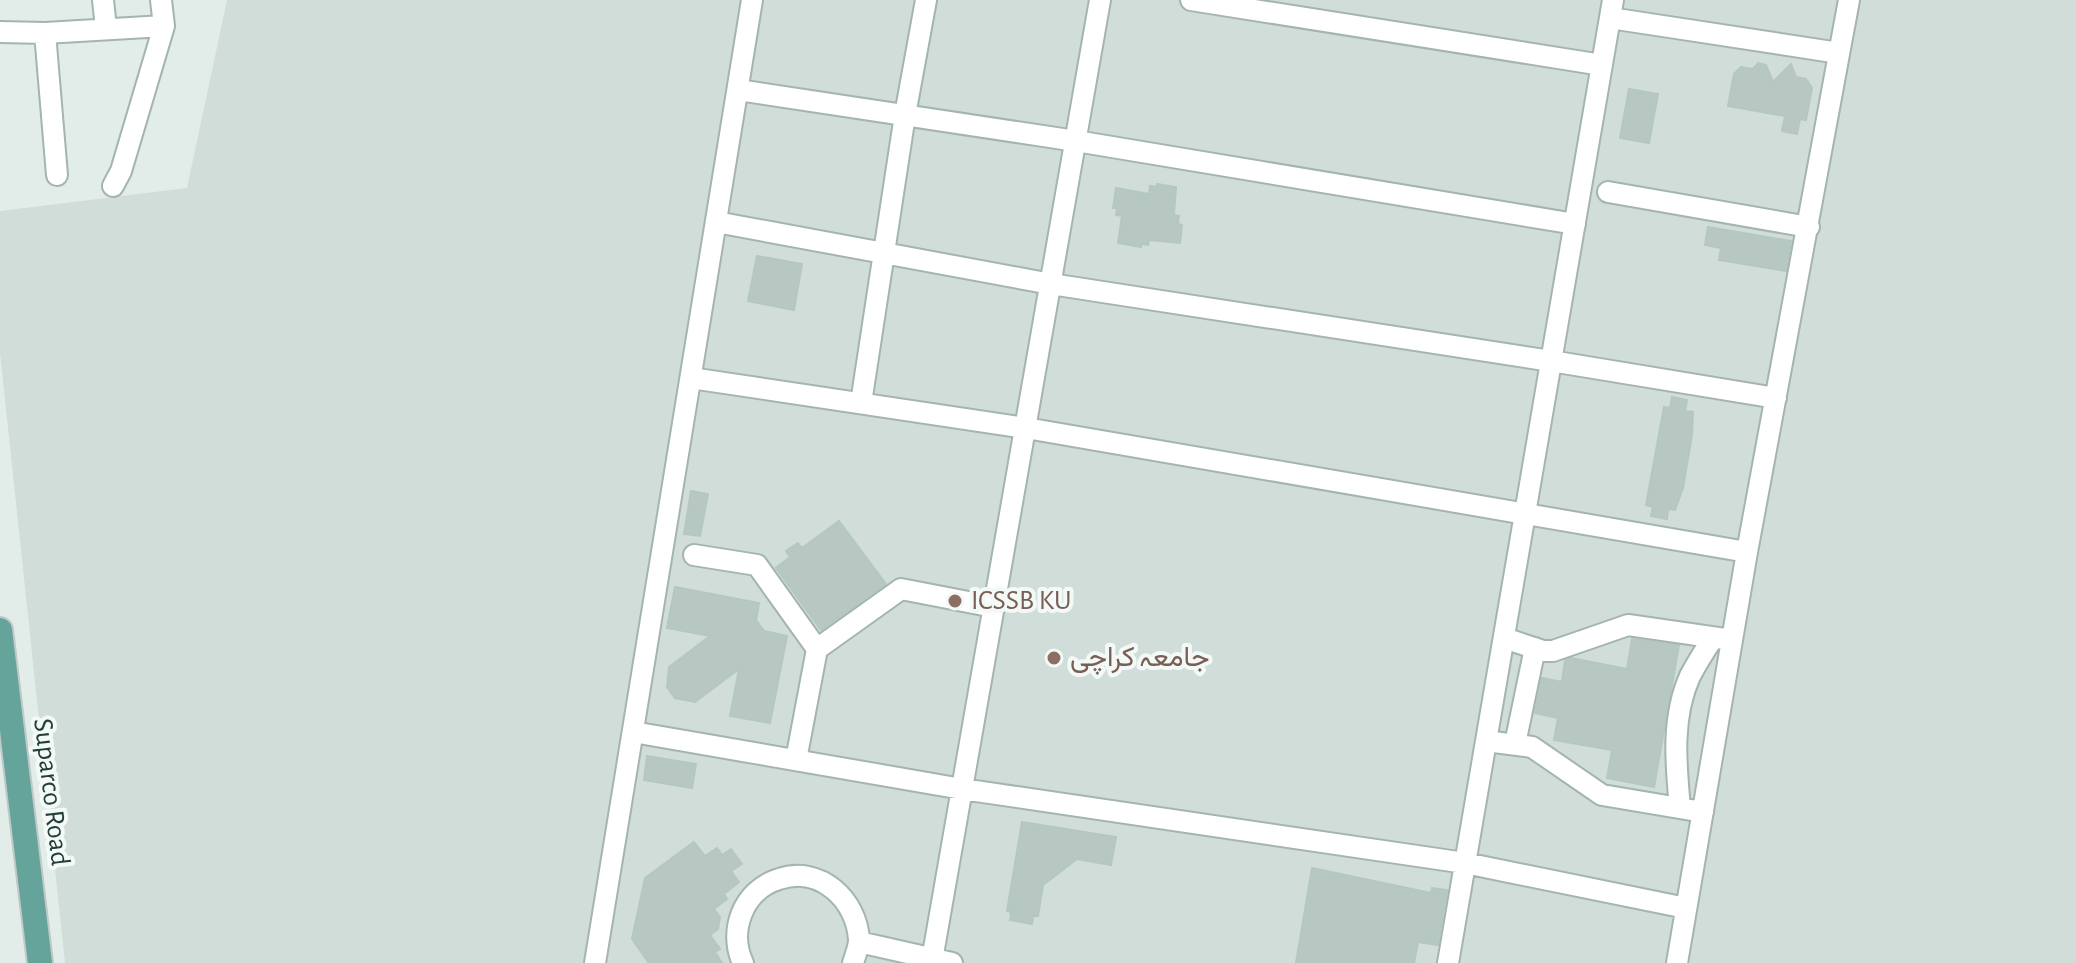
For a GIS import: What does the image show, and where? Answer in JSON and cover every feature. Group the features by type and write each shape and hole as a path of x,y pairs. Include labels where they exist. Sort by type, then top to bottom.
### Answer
{"main road":[{"name":"Suparco Road","path":"0,630 40,963"}],"street":[{"path":"103,0 106,28"},
{"path":"113,186 121,171 164,26 161,0"},
{"path":"595,963 752,0"},
{"path":"861,403 905,115 926,0"},
{"path":"859,942 942,961 962,789 1100,0"},
{"path":"1191,0 1602,65"},
{"path":"1677,963 1703,812 1723,639 1747,552 1849,0"},
{"path":"1448,963 1611,9 1839,53"},
{"path":"0,32 45,33 164,26"},
{"path":"45,33 57,175"},
{"path":"738,90 1076,141 1575,224"},
{"path":"1608,192 1809,227"},
{"path":"716,222 1051,284 1776,398"},
{"path":"691,378 1026,428 1747,552"},
{"path":"694,555 757,565 817,649"},
{"path":"796,760 817,649 901,589 994,607"},
{"path":"1504,638 1553,651 1628,625 1723,639"},
{"path":"1680,808 1674,751 1684,695 1690,677 1723,639"},
{"path":"1515,744 1535,648"},
{"path":"633,732 962,789 1465,863 1686,908"},
{"path":"1486,741 1532,747 1602,795 1703,812"},
{"path":"743,963 736,948 738,919 754,893 779,878 809,877 836,889 854,913 859,942 853,963"}],"shaded area":[{"name":"جامعہ کراچی","path":"227,0 2076,0 2076,963 65,963 0,353 0,211 187,188"}],"building":[{"path":"1758,63 1766,65 1773,82 1791,64 1796,77 1806,79 1812,88 1806,120 1800,119 1797,134 1782,131 1785,116 1728,106 1734,74 1741,67 1753,69"},
{"path":"1629,89 1658,94 1649,143 1620,138"},
{"path":"1157,184 1176,187 1174,215 1179,216 1178,224 1182,225 1180,243 1149,240 1148,245 1141,244 1141,247 1118,243 1122,216 1116,215 1117,208 1113,208 1116,188 1149,194 1150,186 1157,187"},
{"path":"1708,227 1791,241 1786,271 1719,260 1721,248 1705,245"},
{"path":"757,256 802,264 794,310 748,301"},
{"path":"1672,397 1687,400 1685,411 1693,412 1683,488 1675,510 1668,509 1667,519 1651,516 1653,507 1646,505 1664,407 1670,408"},
{"path":"691,491 708,494 700,536 684,534"},
{"path":"839,521 886,584 821,630 776,568 790,557 786,551 798,543 802,548"},
{"path":"675,587 759,603 756,620 764,631 787,636 770,723 730,716 739,669 695,702 675,698 667,687 669,667 710,636 667,628"},
{"path":"1632,639 1679,645 1654,787 1607,778 1612,750 1554,740 1558,718 1535,713 1542,678 1562,682 1565,660 1571,658 1627,669"},
{"path":"647,756 696,764 692,788 644,780"},
{"path":"1022,822 1116,837 1111,865 1077,859 1043,885 1038,916 1033,916 1032,924 1010,920 1011,912 1007,911"},
{"path":"694,842 705,856 717,848 722,855 731,849 742,864 731,871 739,882 724,894 727,899 714,909 720,917 718,929 710,935 720,949 715,952 722,963 649,963 632,939 645,878"},
{"path":"1312,868 1431,893 1432,888 1447,890 1438,945 1418,942 1414,963 1296,963"}],"place":[{"name":"ICSSB KU","path":"955,601"},
{"name":"جامعہ کراچی","path":"1054,658"}]}
